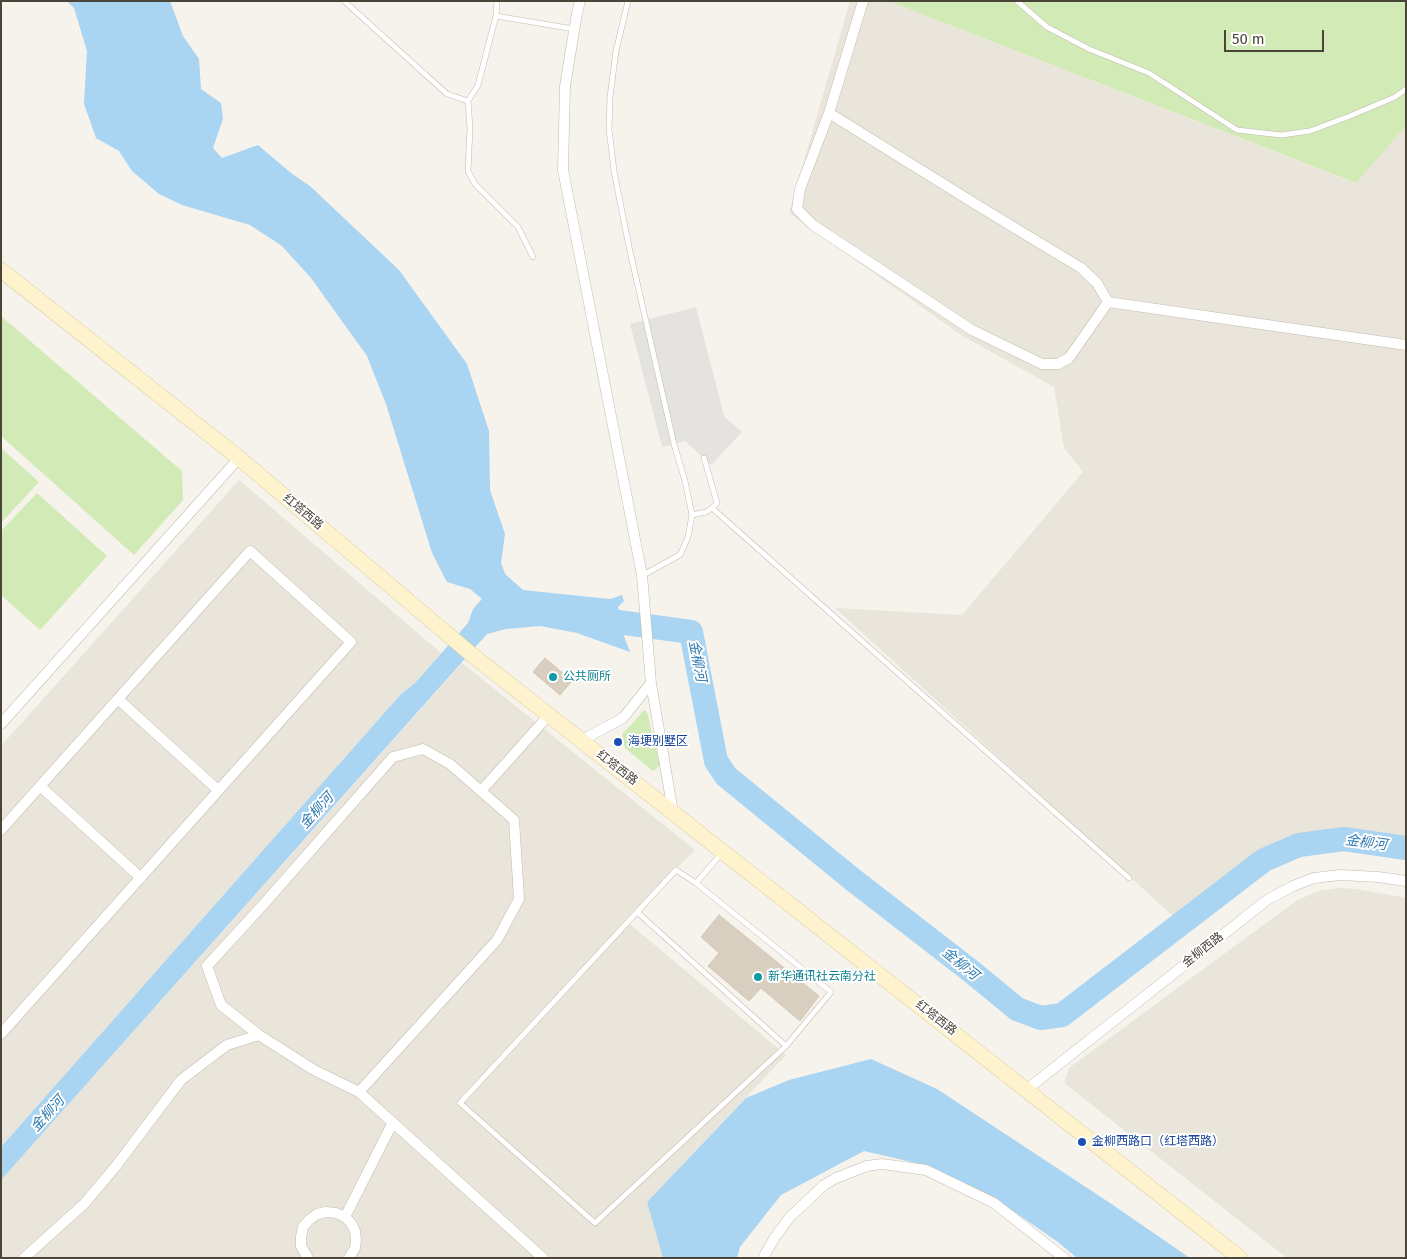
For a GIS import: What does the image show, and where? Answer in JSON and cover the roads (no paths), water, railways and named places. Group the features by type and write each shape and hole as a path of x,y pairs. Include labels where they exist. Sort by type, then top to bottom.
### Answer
{"street":[{"path":"580,1 565,86 563,170 642,575 651,683 673,812"},
{"path":"863,1 829,113 800,189 797,209 813,225 972,330 1042,364 1058,364 1069,358 1108,302"},
{"path":"829,113 1081,268 1097,283 1108,302"},
{"name":"红塔西路","path":"1,270 239,458 471,654 1240,1258"},
{"path":"1108,302 1406,345"},
{"path":"1,724 239,458"},
{"path":"1,830 250,550 351,642 1,1034"},
{"path":"582,740 623,718 651,683"},
{"path":"118,699 218,790"},
{"path":"481,791 549,715"},
{"path":"359,1092 497,940 519,899 514,820 450,764 423,749 393,757 207,966 221,1005 259,1035 314,1070 359,1092 543,1258"},
{"path":"40,786 140,878"},
{"name":"金柳西路","path":"1026,1090 1267,900 1293,886 1314,878 1340,875 1369,876 1406,881"},
{"path":"24,1258 84,1204 116,1166 180,1080 227,1045 259,1035"},
{"path":"344,1217 393,1122"},
{"path":"763,1258 775,1237 790,1217 824,1185 836,1178 867,1166 882,1164 926,1170 994,1203 1064,1258"},
{"path":"308,1258 301,1246 300,1237 303,1227 317,1214 326,1212 336,1213 351,1223 355,1231 356,1240 355,1248 350,1258"}],"lane":[{"path":"344,1 447,94 468,101"},
{"path":"497,1 496,16 478,85 468,101 470,128 468,171 475,184 518,226 533,257"},
{"path":"628,1 616,51 611,87 609,129 614,171 631,256 692,515 688,537 680,555 642,575"},
{"path":"1017,1 1047,27 1089,49 1148,73 1237,130 1281,135 1310,131 1368,109 1395,97 1406,89"},
{"path":"496,16 574,29"},
{"path":"692,515 706,512 717,503 704,458"},
{"path":"712,508 1129,878"},
{"path":"696,883 723,852"},
{"path":"676,870 696,883 831,992 786,1046 595,1223 460,1103 676,870"},
{"path":"637,912 786,1046"}],"water":[{"path":"67,1 170,1 183,36 199,59 201,89 221,103 223,119 213,148 222,158 258,145 291,173 310,186 399,270 467,364 489,431 490,490 505,534 501,563 505,574 523,590 610,599 622,595 624,601 618,607 622,631 630,652 577,633 540,626 506,629 487,634 1,1180 1,1147 401,694 415,683 468,623 473,609 482,599 470,589 447,582 432,553 386,404 367,356 311,278 282,246 250,225 182,205 159,194 132,171 119,151 96,138 84,104 87,51 74,8"},
{"path":"871,1059 937,1089 1190,1258 1077,1258 1058,1242 994,1198 929,1166 864,1151 781,1195 740,1247 737,1258 663,1258 647,1202 746,1098 789,1080"}],"waterway":[{"name":"金柳河","path":"589,618 691,632 716,761 726,776 852,879 1017,1009 1041,1018 1062,1015 1264,860 1299,845 1344,839 1406,848"}],"place":[{"name":"公共厕所","path":"553,677"},
{"name":"海埂别墅区","path":"618,742"},
{"name":"新华通讯社云南分社","path":"758,977"},
{"name":"金柳西路口（红塔西路）","path":"1082,1142"}]}
